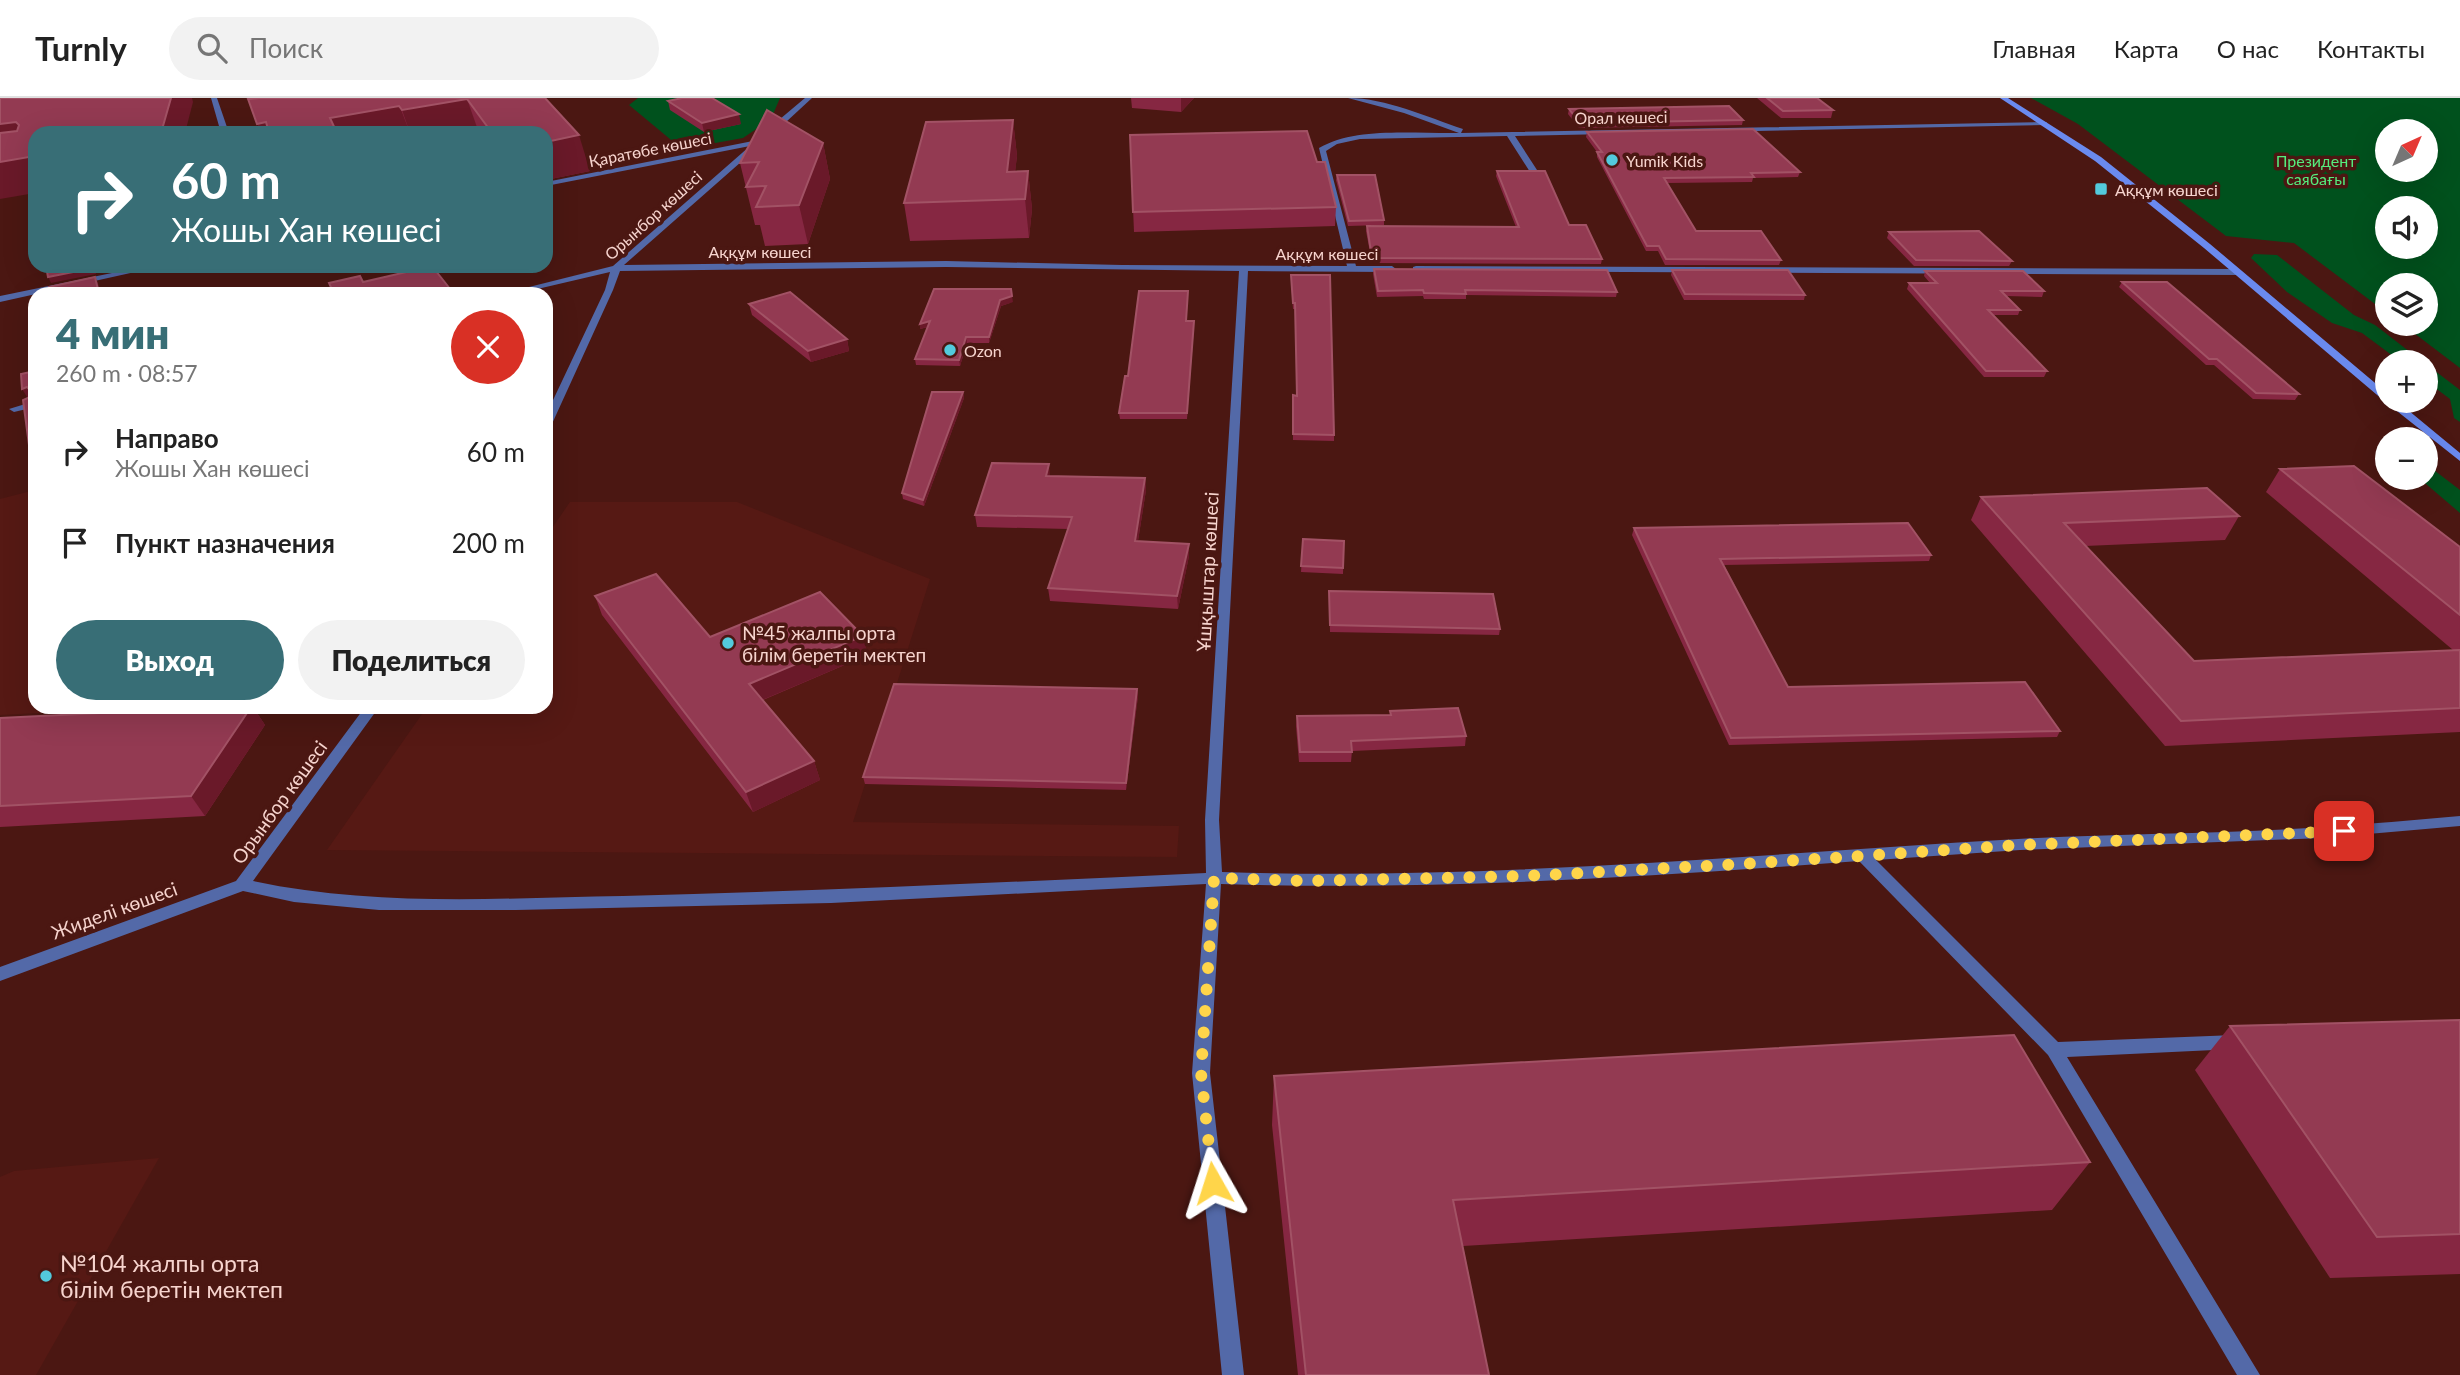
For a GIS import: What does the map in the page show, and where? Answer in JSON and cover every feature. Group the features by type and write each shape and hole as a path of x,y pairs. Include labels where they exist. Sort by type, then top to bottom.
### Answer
{"main road":[{"path":"2003,98 2098,159 2375,387"},
{"path":"2406,413 2460,458"}],"street":[{"path":"214,98 224,126"},
{"name":"Орынбор көшесі","path":"553,411 609,290 616,268 809,98"},
{"path":"1351,98 1406,112 1468,134"},
{"path":"1391,136 1407,124 1406,112"},
{"name":"Орал көшесі","path":"1352,269 1322,150 1335,142 1391,136 2045,123"},
{"path":"1509,133 1533,170"},
{"name":"Қаратөбе көшесі","path":"553,183 759,142"},
{"name":"Аққұм көшесі","path":"535,287 616,268 946,264 1122,268 2237,272"},
{"name":"Ұшқыштар көшесі","path":"1233,1375 1201,1073 1214,878 1212,820 1244,268"},
{"path":"57,287 124,273"},
{"path":"0,299 28,293"},
{"path":"15,409 28,406"},
{"name":"Орынбор көшесі","path":"242,886 367,714"},
{"path":"242,886 294,896 379,904 516,904 831,897 1214,878 1305,881 1514,876 2048,843 2322,833 2460,821"},
{"path":"1863,856 2054,1050 2249,1375"},
{"name":"Жиделі көшесі","path":"0,974 242,886"},
{"path":"2054,1050 2257,1041"}],"shaded area":[{"path":"28,492 28,714 0,715 0,499"},
{"name":"№45 жалпы орта білім беретін мектеп","path":"570,502 737,502 930,579 853,822 1179,826 1177,857 327,850 422,714 553,714 553,527"},
{"name":"№104 жалпы орта білім беретін мектеп","path":"159,1158 36,1375 0,1375 0,1177 14,1171"}],"green space":[{"path":"638,98 780,98 771,119 743,138 682,149 629,105"},
{"name":"Президент саябағы","path":"2031,98 2460,98 2460,368 2418,336 2438,336 2438,273 2375,273 2375,304 2294,243 2226,236 2078,124"},
{"path":"2254,254 2277,255 2354,315 2375,325 2375,336 2389,336 2407,350 2385,350 2362,333 2332,323 2287,292 2251,258"},
{"path":"2438,373 2460,390 2460,422 2454,418 2450,399 2438,390"},
{"path":"2438,473 2460,490 2460,513 2433,490 2438,490"}],"building":[{"path":"0,98 171,98 163,126 28,126 28,157 0,162 0,133 17,131 19,125 16,122 0,124"},
{"path":"545,98 579,135 553,141 553,126 487,126 467,99 402,110 399,106 330,118 334,126 267,126 266,122 257,124 248,99"},
{"path":"712,98 739,114 702,123 668,101"},
{"path":"1767,98 1817,98 1833,110 1783,111"},
{"path":"1729,106 1743,120 1580,123 1569,109"},
{"path":"767,110 823,143 799,205 756,207 766,186 746,187 759,162 740,163"},
{"path":"1013,120 1007,172 1028,171 1025,199 904,203 926,122"},
{"path":"1753,129 1800,172 1751,173 1754,177 1664,178 1696,231 1761,231 1781,260 1666,259 1659,246 1647,246 1597,152 1602,152 1587,132"},
{"path":"1307,131 1317,162 1325,162 1336,207 1133,212 1130,135"},
{"path":"1497,171 1545,171 1569,225 1586,225 1602,259 1372,258 1367,226 1519,227"},
{"path":"1337,175 1375,175 1384,220 1349,221"},
{"path":"1979,231 2012,261 1916,260 1889,232"},
{"path":"1374,269 1607,270 1617,292 1465,290 1466,294 1424,293 1423,290 1378,291"},
{"path":"1672,270 1788,270 1805,295 1685,294"},
{"path":"1925,271 2023,271 2044,291 2001,291 2020,310 1988,310 2047,371 1986,371 1909,283 1937,283"},
{"path":"47,273 68,273 48,277"},
{"path":"402,273 438,273 448,287 331,287 329,283 360,276 363,282"},
{"path":"1291,275 1330,275 1334,435 1293,434 1293,395 1297,396 1295,303"},
{"path":"95,277 97,287 49,287"},
{"path":"2122,282 2167,282 2299,394 2256,393 2217,359 2209,359"},
{"path":"934,289 1011,289 1012,296 1000,300 989,337 966,337 959,360 915,359 930,321 920,324"},
{"path":"1139,291 1188,291 1186,321 1194,321 1187,413 1119,413 1125,376 1128,376"},
{"path":"790,292 847,339 808,351 749,304"},
{"path":"28,372 28,388 22,389 21,374"},
{"path":"932,392 963,392 923,500 902,493"},
{"path":"28,398 28,438 23,400"},
{"path":"992,463 1049,464 1046,476 1145,478 1135,541 1189,544 1177,596 1048,588 1072,517 975,515"},
{"path":"2354,466 2375,482 2375,490 2385,490 2460,547 2460,615 2280,469"},
{"path":"2207,488 2239,516 2064,523 2194,661 2460,650 2460,708 2181,721 1981,497"},
{"path":"1908,523 1931,555 1720,559 1788,687 2025,682 2060,731 1731,738 1634,528"},
{"path":"1303,539 1344,541 1343,568 1301,566"},
{"path":"656,574 710,637 820,592 863,636 749,684 814,761 746,792 595,596"},
{"path":"1329,591 1493,594 1500,629 1330,625"},
{"path":"894,684 1137,689 1126,783 863,777"},
{"path":"1458,708 1466,736 1351,741 1352,752 1300,752 1297,716 1391,715 1390,711"},
{"path":"81,714 246,714 191,796 0,806 0,718"},
{"path":"2460,1020 2460,1234 2377,1237 2230,1026"},
{"path":"2014,1035 2090,1162 1453,1200 1489,1375 1306,1375 1274,1076"}],"place":[{"name":"Yumik Kids","path":"1612,160"},
{"name":"Аққұм көшесі","path":"2101,189"},
{"name":"Ozon","path":"950,350"},
{"name":"№45 жалпы орта білім беретін мектеп","path":"728,643"},
{"name":"№104 жалпы орта білім беретін мектеп","path":"46,1276"}],"route":[{"path":"1213,1183 1201,1073 1214,878 1305,881 1527,876 2020,845 2344,831"}]}
